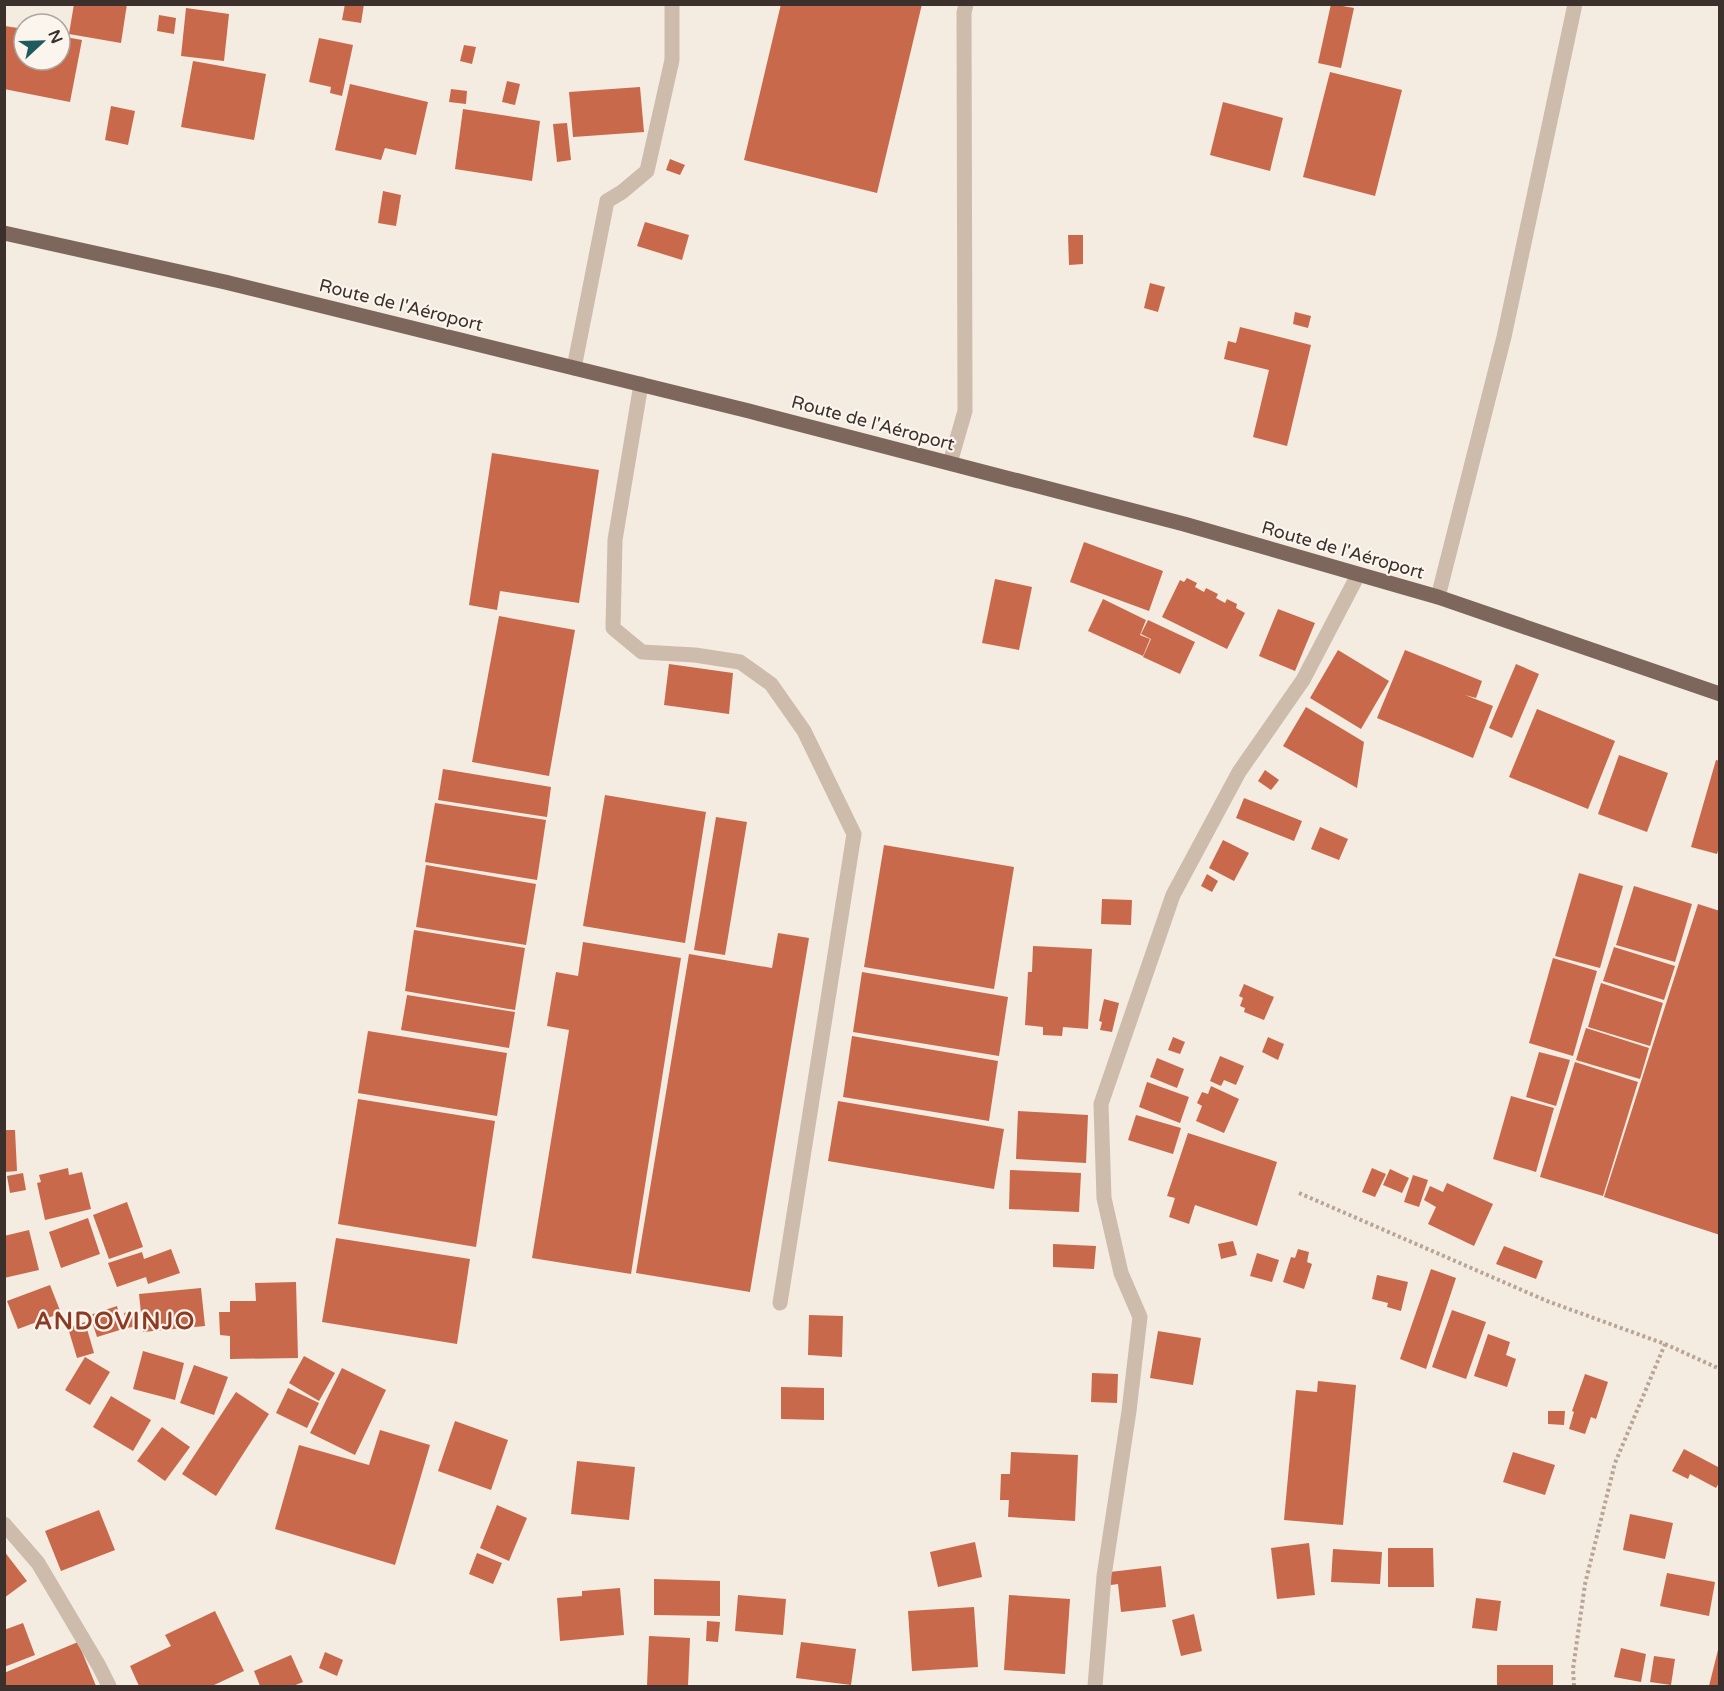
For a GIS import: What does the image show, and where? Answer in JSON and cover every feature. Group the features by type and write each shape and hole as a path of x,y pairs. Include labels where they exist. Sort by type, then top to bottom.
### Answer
{"main road":[{"name":"Route de l'Aéroport","path":"4,233 225,282 641,384 1184,524 1438,597 1719,694"}],"street":[{"path":"574,368 607,201 647,171 672,60 672,4"},
{"path":"950,463 965,411 964,13 966,4"},
{"path":"1438,597 1504,337 1575,4"},
{"path":"641,384 615,540 613,628 642,652 695,655 740,662 771,684 804,731 854,834 780,1303"},
{"path":"1094,1686 1104,1576 1129,1411 1140,1317 1121,1273 1104,1198 1101,1104 1173,895 1239,772 1303,680 1358,575"},
{"path":"4,1524 38,1563 109,1686"}],"path":[{"path":"1299,1193 1547,1301 1665,1344 1719,1369"},
{"path":"1574,1686 1573,1669 1585,1584 1615,1463 1665,1344"}],"building":[{"path":"74,4 127,4 121,43 72,35"},
{"path":"345,4 364,4 361,23 342,20"},
{"path":"781,4 922,4 877,193 744,160"},
{"path":"1331,4 1354,8 1341,68 1318,63"},
{"path":"186,8 229,14 224,61 181,56"},
{"path":"159,15 176,18 174,34 157,31"},
{"path":"5,26 12,27 12,72 72,72 72,38 82,40 70,102 4,89"},
{"path":"319,38 353,45 342,96 330,93 331,87 309,82"},
{"path":"464,45 476,47 472,64 460,61"},
{"path":"193,61 266,74 254,140 181,127"},
{"path":"1330,72 1402,90 1375,196 1303,177"},
{"path":"507,81 520,84 515,105 502,102"},
{"path":"350,84 428,102 416,155 385,148 381,160 335,150"},
{"path":"640,87 644,132 573,137 569,92"},
{"path":"451,89 467,91 466,104 449,102"},
{"path":"1223,102 1283,118 1270,171 1210,155"},
{"path":"111,106 135,111 128,145 105,140"},
{"path":"463,109 540,121 532,181 455,169"},
{"path":"567,123 571,160 557,162 553,124"},
{"path":"670,159 685,165 680,175 666,170"},
{"path":"383,191 401,195 396,226 378,223"},
{"path":"645,222 689,235 682,260 637,246"},
{"path":"1068,235 1083,235 1083,264 1069,265"},
{"path":"1150,283 1165,287 1158,312 1144,308"},
{"path":"1295,312 1311,316 1308,328 1293,324"},
{"path":"1240,327 1311,345 1287,446 1253,437 1269,370 1224,359 1228,341 1236,343"},
{"path":"492,453 599,470 579,603 500,591 497,610 469,605"},
{"path":"1084,542 1163,571 1149,611 1070,582"},
{"path":"1187,578 1197,583 1195,587 1204,592 1206,588 1218,594 1216,598 1225,603 1227,599 1237,604 1236,608 1245,613 1227,649 1162,617 1180,580 1184,582"},
{"path":"995,579 1032,587 1019,650 982,643"},
{"path":"1103,599 1146,620 1140,635 1150,639 1143,656 1088,631"},
{"path":"1278,609 1315,623 1295,671 1259,656"},
{"path":"499,616 575,630 549,776 472,762"},
{"path":"1148,620 1195,642 1180,674 1143,657 1151,639 1141,634"},
{"path":"1338,650 1389,681 1361,729 1310,698"},
{"path":"1405,650 1482,681 1476,698 1465,695 1493,706 1473,758 1377,718"},
{"path":"669,664 733,673 729,714 664,705"},
{"path":"1516,664 1539,674 1512,738 1489,728"},
{"path":"1306,707 1364,742 1357,788 1283,746"},
{"path":"1537,709 1615,741 1588,809 1509,777"},
{"path":"1619,755 1668,773 1647,832 1598,814"},
{"path":"1716,760 1720,761 1720,844 1717,854 1691,847"},
{"path":"443,769 551,787 547,817 438,800"},
{"path":"1265,770 1279,780 1271,790 1258,781"},
{"path":"605,795 706,812 685,943 583,926"},
{"path":"1244,798 1302,821 1294,841 1236,818"},
{"path":"435,803 546,820 537,880 425,862"},
{"path":"716,817 747,822 725,955 694,950"},
{"path":"1320,827 1348,839 1339,860 1311,849"},
{"path":"1223,840 1249,853 1234,881 1209,868"},
{"path":"884,845 1014,867 994,989 864,967"},
{"path":"426,865 536,884 526,945 416,927"},
{"path":"1579,873 1623,886 1600,968 1555,956"},
{"path":"1207,874 1218,881 1212,892 1201,886"},
{"path":"1634,886 1692,904 1675,962 1616,945"},
{"path":"1102,899 1132,900 1131,925 1101,924"},
{"path":"1698,904 1720,911 1720,1235 1604,1197"},
{"path":"414,930 525,948 515,1010 405,991"},
{"path":"778,933 809,938 750,1292 636,1273 689,954 772,968"},
{"path":"583,942 681,958 631,1274 532,1258 569,1030 547,1026 556,972 578,976"},
{"path":"1033,946 1092,949 1088,1029 1063,1027 1062,1036 1043,1035 1043,1027 1025,1025 1028,972 1032,972"},
{"path":"1614,947 1675,966 1664,1000 1603,981"},
{"path":"1553,958 1597,971 1573,1056 1529,1043"},
{"path":"862,972 1008,997 999,1056 853,1032"},
{"path":"1601,983 1663,1003 1650,1046 1588,1027"},
{"path":"1244,984 1274,997 1264,1020 1244,1012 1245,1008 1240,1006 1243,998 1239,996"},
{"path":"407,995 515,1012 509,1048 401,1030"},
{"path":"1104,999 1119,1003 1112,1032 1100,1030 1102,1022 1099,1021"},
{"path":"1586,1028 1649,1048 1640,1079 1576,1060"},
{"path":"368,1031 507,1053 497,1116 358,1093"},
{"path":"852,1036 998,1061 989,1121 843,1097"},
{"path":"1173,1037 1185,1042 1180,1054 1168,1050"},
{"path":"1268,1037 1284,1044 1278,1060 1262,1052"},
{"path":"1539,1052 1570,1060 1556,1106 1526,1097"},
{"path":"1220,1056 1244,1066 1236,1085 1224,1080 1221,1086 1210,1081"},
{"path":"1157,1058 1184,1069 1177,1088 1150,1077"},
{"path":"1575,1062 1638,1082 1603,1196 1540,1177"},
{"path":"1147,1082 1189,1097 1180,1123 1139,1107"},
{"path":"1211,1086 1239,1099 1224,1133 1196,1121 1202,1106 1197,1103 1202,1092 1208,1094"},
{"path":"1511,1096 1554,1108 1536,1172 1493,1159"},
{"path":"358,1099 495,1121 476,1247 338,1224"},
{"path":"838,1101 1004,1129 994,1189 828,1161"},
{"path":"1018,1111 1088,1115 1086,1163 1016,1159"},
{"path":"1136,1115 1181,1128 1173,1154 1128,1140"},
{"path":"5,1130 15,1130 17,1171 5,1172"},
{"path":"1188,1133 1277,1162 1257,1226 1195,1205 1189,1224 1169,1217 1175,1198 1167,1196"},
{"path":"68,1168 69,1175 82,1172 91,1209 45,1220 37,1183 41,1182 39,1175"},
{"path":"1372,1168 1386,1174 1375,1197 1362,1192"},
{"path":"1390,1169 1409,1178 1402,1193 1383,1185"},
{"path":"1010,1170 1081,1173 1079,1212 1009,1209"},
{"path":"23,1173 26,1190 10,1193 7,1176"},
{"path":"1413,1175 1428,1180 1419,1207 1404,1202"},
{"path":"1447,1183 1493,1204 1474,1246 1428,1224 1436,1207 1424,1200 1430,1186 1443,1192"},
{"path":"127,1202 143,1247 109,1259 93,1215"},
{"path":"88,1218 100,1254 61,1268 49,1232"},
{"path":"29,1230 39,1270 4,1278 4,1236"},
{"path":"336,1238 470,1259 457,1344 322,1322"},
{"path":"1233,1241 1237,1255 1221,1259 1218,1244"},
{"path":"1053,1244 1096,1246 1094,1269 1053,1267"},
{"path":"1504,1246 1543,1261 1536,1279 1496,1264"},
{"path":"171,1249 180,1273 148,1284 146,1277 117,1287 108,1263 142,1252 144,1259"},
{"path":"1298,1249 1309,1252 1307,1262 1312,1264 1304,1289 1283,1282 1291,1257 1295,1258"},
{"path":"1257,1253 1279,1260 1272,1282 1250,1276"},
{"path":"1431,1269 1456,1278 1426,1369 1400,1359"},
{"path":"1377,1275 1408,1282 1401,1311 1387,1307 1388,1303 1372,1299"},
{"path":"296,1282 298,1358 230,1359 230,1336 220,1335 219,1312 230,1312 230,1301 256,1301 255,1283"},
{"path":"50,1285 61,1313 18,1329 7,1301"},
{"path":"201,1288 205,1326 143,1332 139,1294"},
{"path":"117,1306 123,1329 97,1337 90,1315"},
{"path":"1452,1310 1486,1322 1466,1379 1432,1367"},
{"path":"135,1311 138,1326 127,1328 124,1313"},
{"path":"809,1315 843,1316 842,1357 808,1355"},
{"path":"85,1322 94,1353 77,1358 68,1328"},
{"path":"1158,1331 1201,1338 1193,1385 1150,1378"},
{"path":"1488,1334 1510,1342 1506,1355 1516,1359 1507,1387 1474,1376"},
{"path":"143,1351 184,1363 175,1400 133,1389"},
{"path":"304,1356 335,1373 319,1401 289,1383"},
{"path":"85,1357 110,1372 90,1405 65,1390"},
{"path":"194,1365 228,1377 214,1415 180,1403"},
{"path":"342,1368 386,1390 355,1455 310,1433"},
{"path":"1092,1373 1118,1374 1117,1403 1091,1402"},
{"path":"1585,1374 1608,1382 1596,1419 1591,1417 1585,1434 1569,1429 1574,1412 1572,1411"},
{"path":"1318,1381 1356,1385 1343,1525 1284,1520 1296,1390 1317,1392"},
{"path":"781,1387 824,1388 824,1420 781,1419"},
{"path":"288,1388 319,1403 307,1428 276,1413"},
{"path":"236,1392 269,1414 216,1496 182,1474"},
{"path":"111,1396 151,1420 133,1451 93,1427"},
{"path":"1548,1411 1565,1411 1564,1425 1548,1424"},
{"path":"455,1421 508,1440 491,1490 438,1471"},
{"path":"162,1427 190,1447 165,1481 137,1461"},
{"path":"380,1430 430,1445 395,1565 275,1529 299,1445 369,1465"},
{"path":"1684,1449 1720,1468 1720,1481 1716,1488 1690,1474 1688,1479 1672,1471"},
{"path":"1011,1452 1078,1455 1075,1521 1008,1517 1009,1500 1000,1500 1001,1474 1010,1474"},
{"path":"1513,1452 1555,1465 1545,1495 1503,1482"},
{"path":"577,1461 635,1467 629,1520 571,1514"},
{"path":"497,1505 527,1518 509,1561 480,1548"},
{"path":"99,1510 115,1550 61,1571 45,1531"},
{"path":"1630,1514 1673,1523 1665,1559 1623,1550"},
{"path":"975,1542 982,1577 938,1587 930,1552"},
{"path":"1309,1543 1315,1595 1277,1599 1271,1548"},
{"path":"1388,1548 1433,1548 1434,1587 1388,1587"},
{"path":"1333,1549 1382,1552 1380,1584 1331,1582"},
{"path":"4,1551 27,1581 4,1598"},
{"path":"477,1553 502,1563 493,1584 469,1574"},
{"path":"1161,1566 1166,1607 1121,1612 1118,1584 1111,1585 1110,1572"},
{"path":"1667,1573 1715,1582 1709,1616 1660,1606"},
{"path":"654,1579 720,1581 720,1616 654,1615"},
{"path":"620,1588 624,1635 560,1641 557,1598 582,1596 582,1591"},
{"path":"738,1595 786,1599 783,1635 735,1631"},
{"path":"1009,1595 1070,1599 1065,1674 1004,1670"},
{"path":"1476,1598 1501,1601 1497,1631 1472,1628"},
{"path":"974,1607 978,1667 912,1671 908,1611"},
{"path":"215,1611 244,1671 212,1686 139,1686 130,1666 171,1646 165,1635"},
{"path":"1194,1614 1202,1651 1181,1656 1172,1620"},
{"path":"707,1621 720,1622 718,1642 706,1641"},
{"path":"23,1623 35,1655 4,1667 4,1630"},
{"path":"649,1636 690,1638 688,1686 647,1686"},
{"path":"78,1642 96,1686 4,1686 4,1673"},
{"path":"801,1642 856,1649 851,1685 796,1678"},
{"path":"1719,1646 1720,1686 1709,1686"},
{"path":"1621,1648 1646,1654 1641,1682 1614,1677"},
{"path":"325,1652 343,1660 337,1676 319,1668"},
{"path":"291,1655 303,1682 293,1686 260,1686 254,1671"},
{"path":"1654,1656 1675,1659 1671,1685 1650,1682"},
{"path":"1497,1665 1553,1665 1553,1686 1497,1686"}],"district":[{"name":"ANDOVINJO","path":"115,1321"}]}
